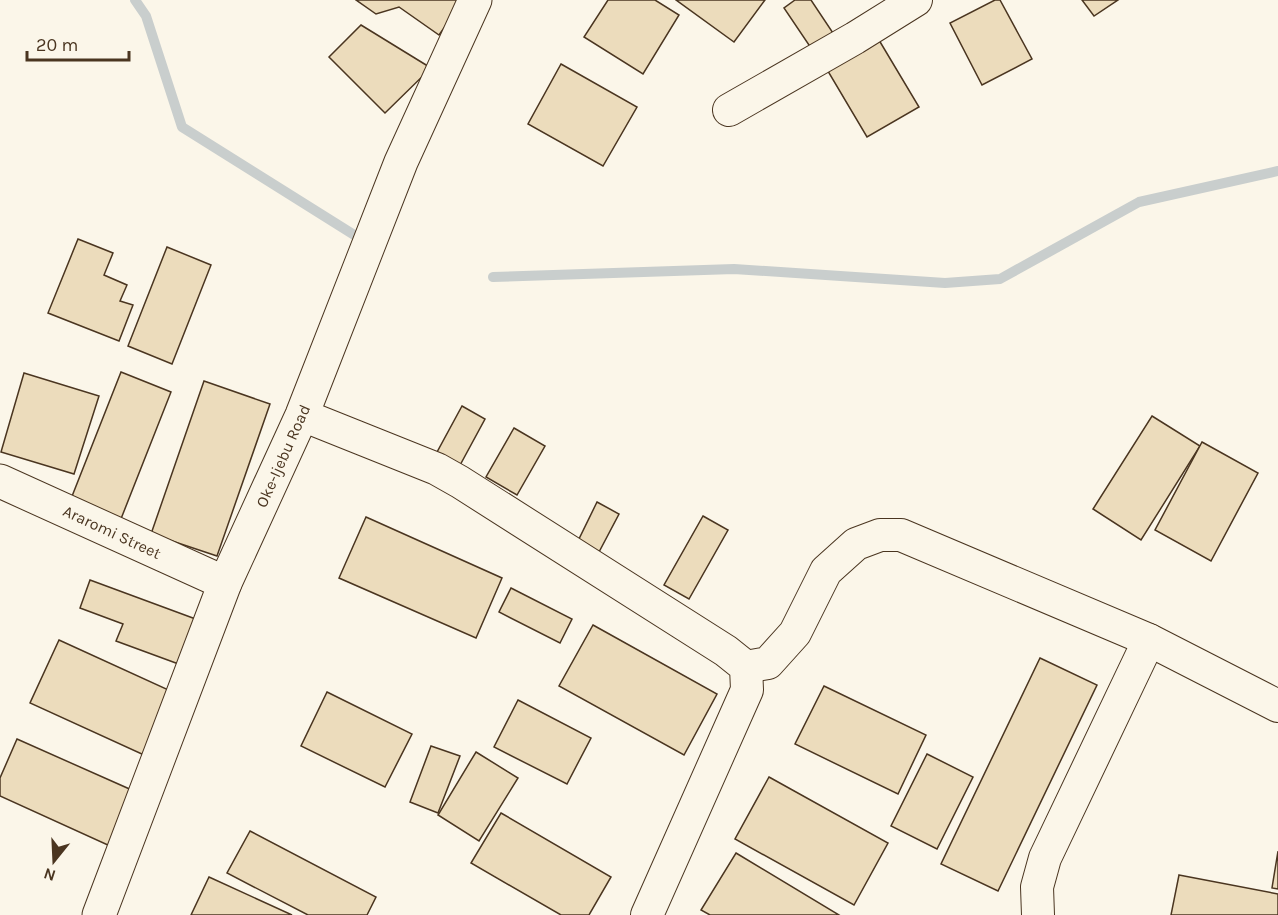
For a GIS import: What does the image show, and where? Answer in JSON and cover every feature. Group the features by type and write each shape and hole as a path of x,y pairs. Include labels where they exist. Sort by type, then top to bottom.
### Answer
{"main road":[{"name":"Oke-Ijebu Road","path":"99,915 225,583 302,415 401,162 475,0"},
{"name":"Araromi Street","path":"0,481 225,583"}],"street":[{"path":"729,110 855,38 916,0"},
{"path":"302,415 437,469 460,482 726,651 746,667 747,690 646,915"},
{"path":"746,667 768,663 795,633 826,571 856,544 880,535 901,535 1149,640 1278,706"},
{"path":"1038,915 1037,887 1045,858 1149,640"}],"building":[{"path":"356,0 464,0 439,35 399,7 376,14"},
{"path":"608,0 655,0 679,15 643,74 584,37"},
{"path":"676,0 765,0 734,42"},
{"path":"795,0 811,0 835,36 813,51 784,8"},
{"path":"995,0 1000,0 1032,59 982,85 950,23"},
{"path":"1082,0 1118,0 1094,16"},
{"path":"867,20 919,107 867,137 816,51"},
{"path":"361,25 431,68 385,113 329,57"},
{"path":"561,64 637,107 603,166 528,124"},
{"path":"78,239 113,253 104,275 127,285 120,301 133,305 119,341 48,313"},
{"path":"167,247 211,265 172,364 128,346"},
{"path":"121,372 171,392 115,534 65,514"},
{"path":"24,373 99,396 74,474 1,452"},
{"path":"204,381 270,404 217,556 151,534"},
{"path":"462,406 485,419 459,467 436,454"},
{"path":"1152,416 1200,446 1141,540 1093,509"},
{"path":"514,428 545,446 517,495 486,477"},
{"path":"1202,442 1258,473 1211,561 1155,530"},
{"path":"597,502 619,514 599,552 578,541"},
{"path":"703,516 728,530 689,599 664,585"},
{"path":"366,517 502,578 476,638 339,578"},
{"path":"90,580 201,621 184,666 116,641 123,624 80,608"},
{"path":"511,588 572,619 560,643 499,612"},
{"path":"593,625 717,694 684,755 559,686"},
{"path":"59,640 173,692 144,755 30,703"},
{"path":"1040,658 1097,685 998,891 941,864"},
{"path":"824,686 926,735 898,794 795,744"},
{"path":"327,692 412,734 385,787 301,746"},
{"path":"518,700 591,738 567,784 494,747"},
{"path":"17,739 134,791 110,846 0,796 0,778"},
{"path":"431,746 460,756 438,813 410,802"},
{"path":"476,752 518,778 479,841 438,815"},
{"path":"927,754 973,777 937,849 891,826"},
{"path":"769,777 888,843 854,905 735,839"},
{"path":"501,813 611,877 589,915 561,915 471,863"},
{"path":"250,831 376,897 367,915 308,915 227,873"},
{"path":"1278,851 1278,889 1272,888"},
{"path":"736,853 839,915 710,915 701,910"},
{"path":"1179,875 1278,894 1278,915 1171,915"},
{"path":"209,877 292,915 191,915"}],"waterway":[{"path":"135,0 146,16 182,127 367,243"},
{"path":"493,277 734,269 945,283 1000,279 1139,202 1278,171"}]}
